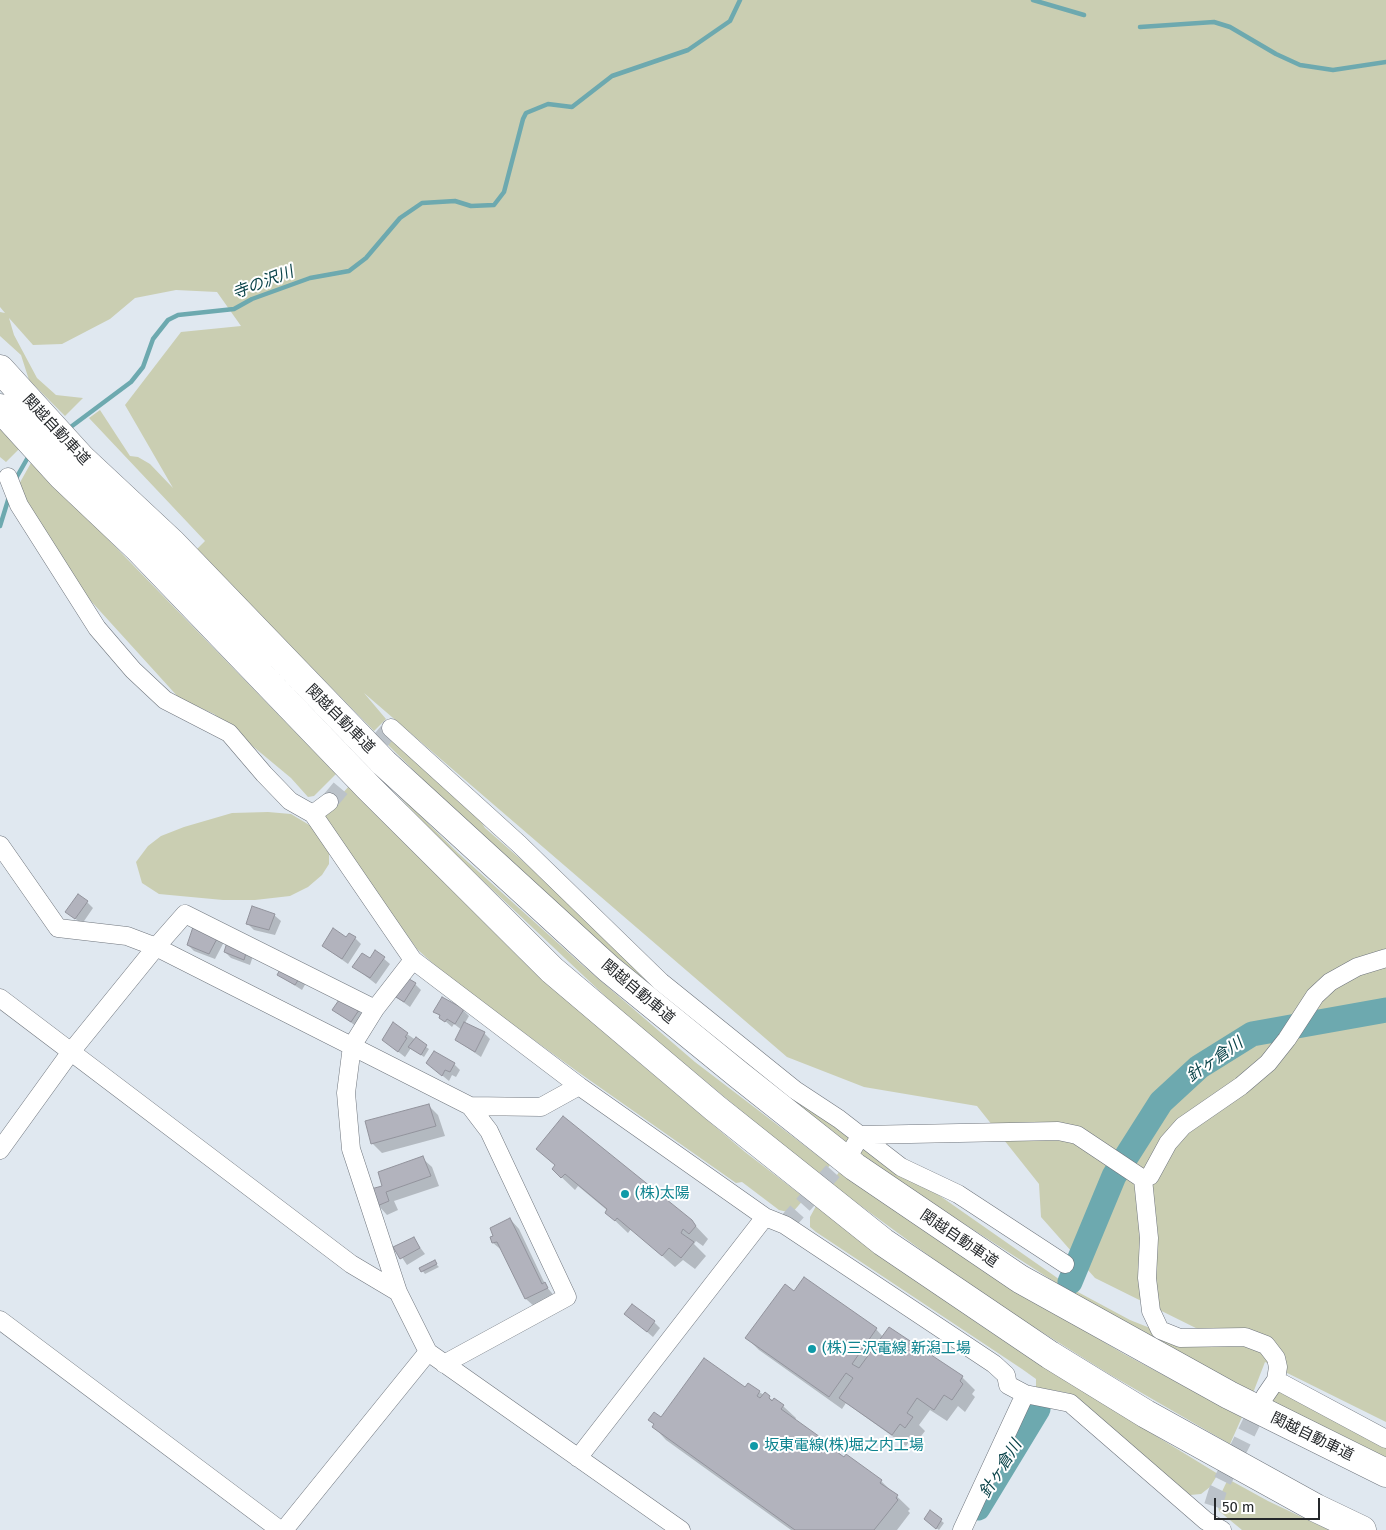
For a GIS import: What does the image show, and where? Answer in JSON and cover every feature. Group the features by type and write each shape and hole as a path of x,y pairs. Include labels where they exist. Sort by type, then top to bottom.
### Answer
{"highway":[{"name":"関越自動車道","path":"0,369 37,410 72,467 138,548 368,787 552,970 715,1108 883,1242 1050,1355 1146,1414 1316,1508 1362,1530"},
{"name":"関越自動車道","path":"0,408 18,429 72,467 172,544 384,763 609,969 848,1161 1020,1279 1220,1391 1386,1474"}],"street":[{"path":"9,479 17,500 97,628 133,670 165,700 229,733 284,794 313,814 413,960 579,1086 766,1217 785,1225 994,1364 1006,1374 1008,1386 1025,1394 1070,1403 1222,1530"},
{"path":"391,728 519,844 662,982 795,1090 856,1143 958,1194 1065,1264"},
{"path":"313,814 329,802"},
{"path":"0,845 58,928 127,936 156,947 470,1106 489,1131 567,1296 444,1364"},
{"path":"0,1150 70,1053 156,947 186,914 376,1009"},
{"path":"1143,1179 1150,1176 1168,1143 1183,1126 1241,1086 1268,1063 1288,1039 1315,996 1330,982 1357,967 1386,958"},
{"path":"413,960 376,1009 352,1046 346,1094 351,1149 398,1292 428,1352 681,1530"},
{"path":"0,998 70,1053 351,1264 398,1292"},
{"path":"470,1106 541,1107 579,1086"},
{"path":"856,1143 1058,1131 1077,1134 1143,1179 1149,1238 1147,1278 1151,1311 1160,1330 1180,1338 1245,1337 1266,1345 1276,1358 1278,1367 1276,1380 1265,1396"},
{"path":"578,1458 766,1217"},
{"path":"0,1320 276,1529 428,1352"},
{"path":"1276,1380 1386,1439"},
{"path":"962,1530 1025,1394"}],"green space":[{"path":"0,0 1386,0 1386,1422 1265,1362 1253,1393 1061,1286 941,1209 856,1151 867,1142 900,1168 1076,1291 1130,1320 1180,1340 1218,1339 1095,1278 1041,1217 1039,1184 977,1106 864,1087 787,1057 364,693 386,719 374,731 196,550 205,541 89,418 100,410 130,456 138,457 150,464 173,488 125,405 181,332 241,326 217,292 176,290 135,298 110,319 62,344 33,345 9,318 14,335 37,378 56,395 83,398 65,416 29,380 21,355 0,336 0,312 5,313 0,307"},
{"path":"0,429 20,448 6,462 0,457"},
{"path":"32,461 336,774 314,796 308,797 291,778 214,714 179,698 90,600 49,548 18,486"},
{"path":"392,733 470,804 485,828 565,898 853,1136 846,1143 676,1013 487,843 384,741"},
{"path":"370,766 459,854 580,963 695,1062 830,1165 821,1177 622,1012 446,846"},
{"path":"349,786 476,913 628,1053 745,1152 805,1198 792,1213 779,1210 742,1182 736,1183 578,1072 450,979 417,949 322,817"},
{"path":"268,812 291,814 316,829 329,851 329,864 322,875 308,887 290,896 255,900 223,900 159,894 142,883 136,862 148,846 161,836 232,813"},
{"path":"839,1172 1050,1310 1124,1354 1242,1417 1230,1444 1109,1374 984,1296 831,1184"},
{"path":"816,1206 979,1324 1050,1371 1218,1474 1210,1487 1201,1494 1190,1495 1068,1393 1036,1387 1036,1379 1022,1369 816,1232 810,1227 810,1217"},
{"path":"1278,1384 1386,1442 1386,1458 1267,1399"},
{"path":"1228,1479 1268,1501 1329,1530 1242,1530 1219,1511 1217,1502"}],"building":[{"path":"78,894 88,901 75,919 65,912"},
{"path":"252,906 275,914 269,930 246,924"},
{"path":"193,927 220,933 209,954 187,945"},
{"path":"333,928 346,937 349,933 356,937 342,959 322,946"},
{"path":"228,939 248,946 244,960 224,952"},
{"path":"375,950 385,957 370,978 352,967 362,953 370,958"},
{"path":"287,957 306,968 295,985 277,975"},
{"path":"399,973 416,983 404,1002 391,994"},
{"path":"341,997 359,1010 351,1022 332,1010"},
{"path":"442,997 464,1009 455,1024 447,1019 445,1022 439,1018 440,1015 433,1012"},
{"path":"393,1022 408,1033 398,1052 382,1040"},
{"path":"464,1022 485,1032 475,1052 455,1040"},
{"path":"416,1037 427,1045 421,1055 408,1047"},
{"path":"434,1051 455,1063 450,1072 445,1070 442,1076 426,1063"},
{"path":"429,1104 436,1126 371,1144 365,1121"},
{"name":"(株)太陽","path":"563,1116 692,1220 696,1226 689,1234 683,1229 681,1233 694,1242 681,1258 669,1248 662,1256 617,1218 615,1221 605,1213 607,1209 565,1174 561,1178 552,1169 555,1165 536,1149"},
{"path":"423,1156 431,1176 386,1192 389,1201 377,1206 371,1189 382,1186 378,1172"},
{"path":"510,1218 542,1284 545,1282 548,1288 525,1299 497,1242 492,1243 490,1237 493,1236 490,1228"},
{"path":"414,1237 420,1248 400,1259 393,1247"},
{"path":"435,1260 437,1264 421,1272 419,1268"},
{"name":"(株)三沢電線 新潟工場","path":"804,1277 877,1328 852,1364 859,1368 889,1327 963,1376 960,1381 963,1384 952,1400 944,1395 934,1410 917,1398 907,1413 913,1417 905,1428 900,1424 892,1435 839,1398 853,1378 846,1373 829,1397 745,1338 785,1284 794,1291"},
{"path":"632,1304 655,1321 647,1332 624,1314"},
{"name":"坂東電線(株)堀之内工場","path":"704,1358 745,1387 748,1383 760,1391 757,1396 760,1398 765,1392 772,1401 774,1398 784,1405 781,1409 820,1437 819,1439 844,1457 846,1454 882,1480 880,1483 898,1495 896,1498 898,1500 874,1530 795,1530 652,1427 654,1424 648,1420 654,1412 661,1417"},
{"path":"930,1510 942,1519 936,1529 924,1519"}],"waterway":[{"name":"寺の沢川","path":"68,429 131,382 143,367 153,339 168,320 178,315 234,309 252,299 310,278 349,271 366,258 400,218 422,203 455,201 471,206 494,205 504,192 526,113 548,104 572,107 612,76 688,50 730,21 740,0"},
{"path":"1033,0 1084,15"},
{"path":"1140,27 1214,22 1230,27 1276,54 1300,65 1333,70 1386,62"},
{"name":"寺の沢川","path":"15,480 27,459 31,456"},
{"name":"寺の沢川","path":"0,526 9,497"},
{"name":"針ヶ倉川","path":"1070,1282 1114,1176 1161,1102 1199,1067 1252,1034 1386,1010"},
{"name":"針ヶ倉川","path":"978,1508 1038,1409"}],"tunnel":[{"path":"329,802 391,728"},
{"path":"785,1225 851,1151"},
{"path":"1213,1506 1218,1490 1262,1401"}],"place":[{"name":"(株)太陽","path":"625,1194"},
{"name":"(株)三沢電線 新潟工場","path":"812,1349"},
{"name":"坂東電線(株)堀之内工場","path":"754,1446"}]}
